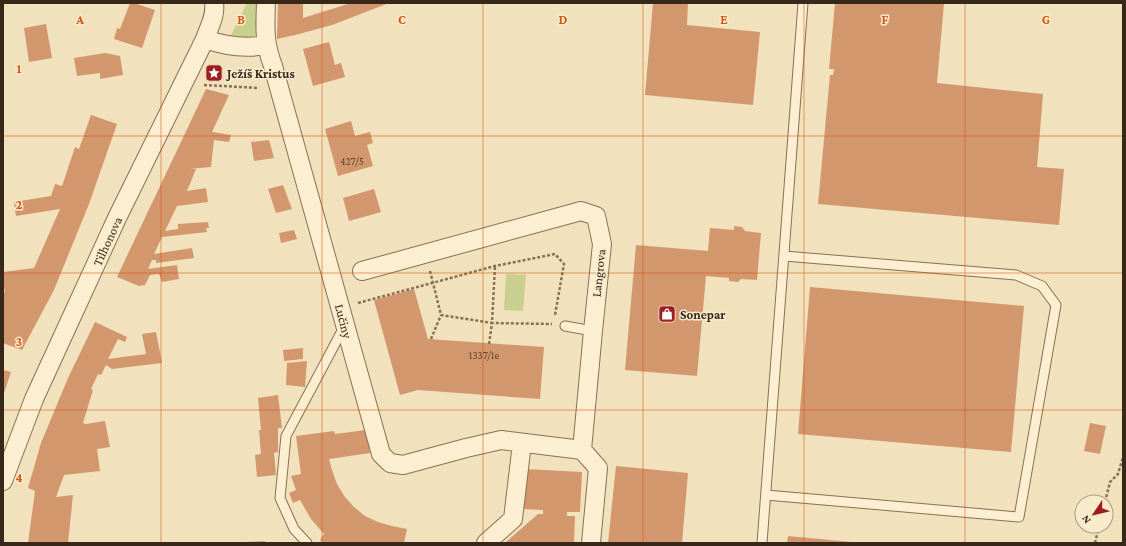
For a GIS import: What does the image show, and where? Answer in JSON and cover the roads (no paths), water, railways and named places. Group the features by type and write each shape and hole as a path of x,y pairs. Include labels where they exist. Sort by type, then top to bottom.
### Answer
{"street":[{"name":"Tilhonova","path":"3,482 37,391 117,218 205,39 214,17 214,3"},
{"name":"Lučiny","path":"266,3 266,45 280,90 381,454 390,463 402,466 501,440 582,450"},
{"path":"205,39 218,44 230,46 251,47 266,45"},
{"name":"Langrova","path":"362,271 581,211 596,216 602,244 592,331 582,450"},
{"path":"486,543 513,519 522,443"},
{"path":"582,450 598,468 591,543"}],"lane":[{"path":"762,543 803,3"},
{"path":"766,495 1019,517 1056,305 1042,286 1016,275 784,256"},
{"path":"306,543 294,529 280,498 286,436 345,326"},
{"path":"565,326 592,331"}],"place":[{"name":"Ježíš Kristus","path":"214,73"},
{"name":"Sonepar","path":"667,314"}]}
